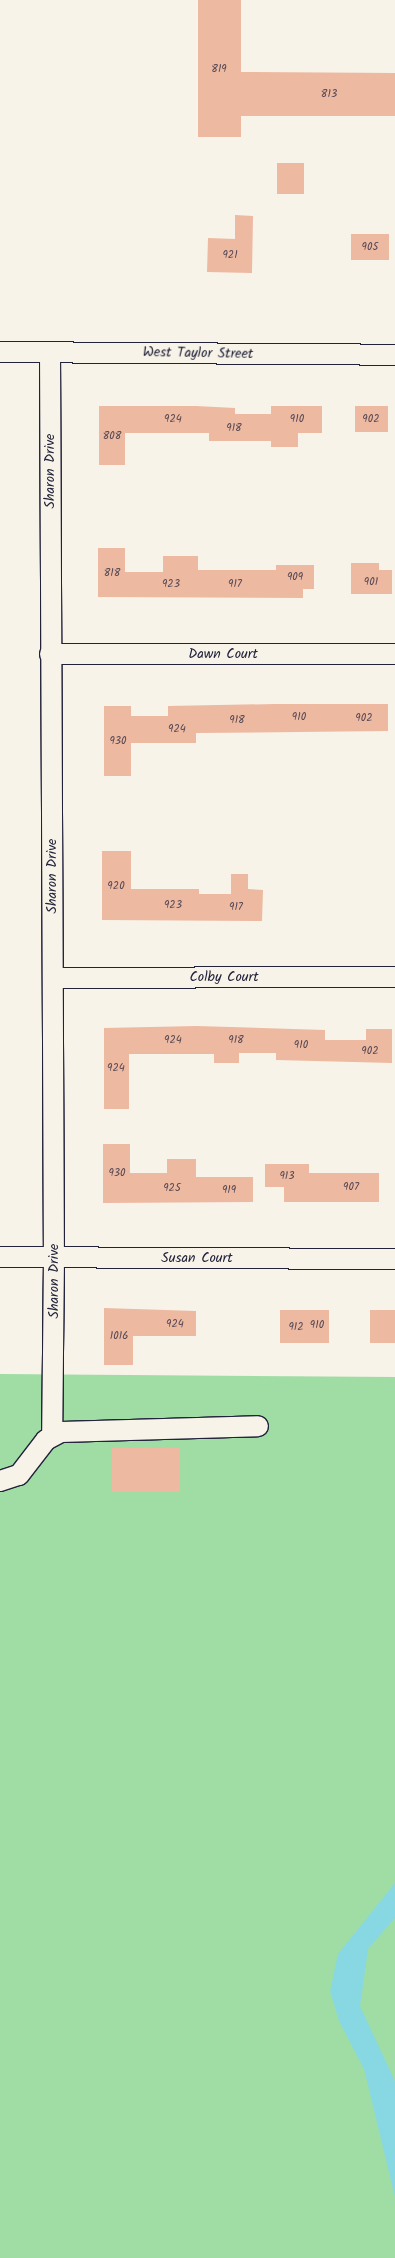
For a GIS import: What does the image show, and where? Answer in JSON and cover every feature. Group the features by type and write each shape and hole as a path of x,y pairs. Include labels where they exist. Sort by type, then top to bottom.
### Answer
{"street":[{"name":"West Taylor Street","path":"0,352 395,355"},
{"name":"Sharon Drive","path":"50,352 54,1258 52,1435"},
{"name":"Dawn Court","path":"50,654 395,654"},
{"name":"Colby Court","path":"53,978 395,976"},
{"name":"Susan Court","path":"0,1257 395,1259"},
{"path":"0,1481 20,1474 52,1435 61,1432 258,1426"}],"green space":[{"path":"0,1374 395,1377 395,2258 0,2258"}],"water":[{"path":"395,1883 395,1918 368,1949 360,2006 395,2081 395,2197 364,2069 339,2021 330,1991 338,1954"}],"building":[{"path":"198,0 241,0 241,72 395,73 395,116 241,116 241,137 198,137"},
{"path":"277,163 304,163 304,194 277,194"},
{"path":"235,215 253,216 252,273 207,272 208,238 235,239"},
{"path":"351,234 389,234 389,260 351,260"},
{"path":"99,406 196,406 235,408 235,414 271,414 271,406 322,406 322,433 298,433 298,447 271,447 271,441 209,441 209,433 125,433 125,465 99,465"},
{"path":"355,406 388,406 388,432 355,432"},
{"path":"98,548 125,548 125,572 163,572 163,556 198,556 198,570 276,570 276,565 314,565 314,589 303,589 303,598 98,597"},
{"path":"351,563 379,563 379,570 392,570 392,594 351,594"},
{"path":"388,704 388,731 196,733 196,743 131,743 131,776 104,776 104,706 131,706 131,716 168,716 168,706"},
{"path":"102,851 131,851 131,889 199,889 199,894 231,894 231,874 248,874 248,889 263,890 262,921 102,920"},
{"path":"197,1026 325,1030 325,1040 366,1040 366,1029 392,1029 392,1063 276,1060 276,1053 239,1053 239,1063 214,1063 214,1054 129,1054 129,1109 104,1109 104,1028"},
{"path":"103,1144 130,1144 130,1173 167,1173 167,1159 196,1159 196,1177 253,1177 253,1202 103,1203"},
{"path":"265,1164 309,1164 309,1173 379,1173 379,1202 284,1202 284,1187 265,1187"},
{"path":"104,1308 196,1311 196,1336 133,1336 133,1365 104,1365"},
{"path":"280,1310 329,1310 329,1343 280,1343"},
{"path":"370,1310 395,1310 395,1343 370,1343"},
{"path":"112,1448 180,1448 180,1492 112,1492"}]}
